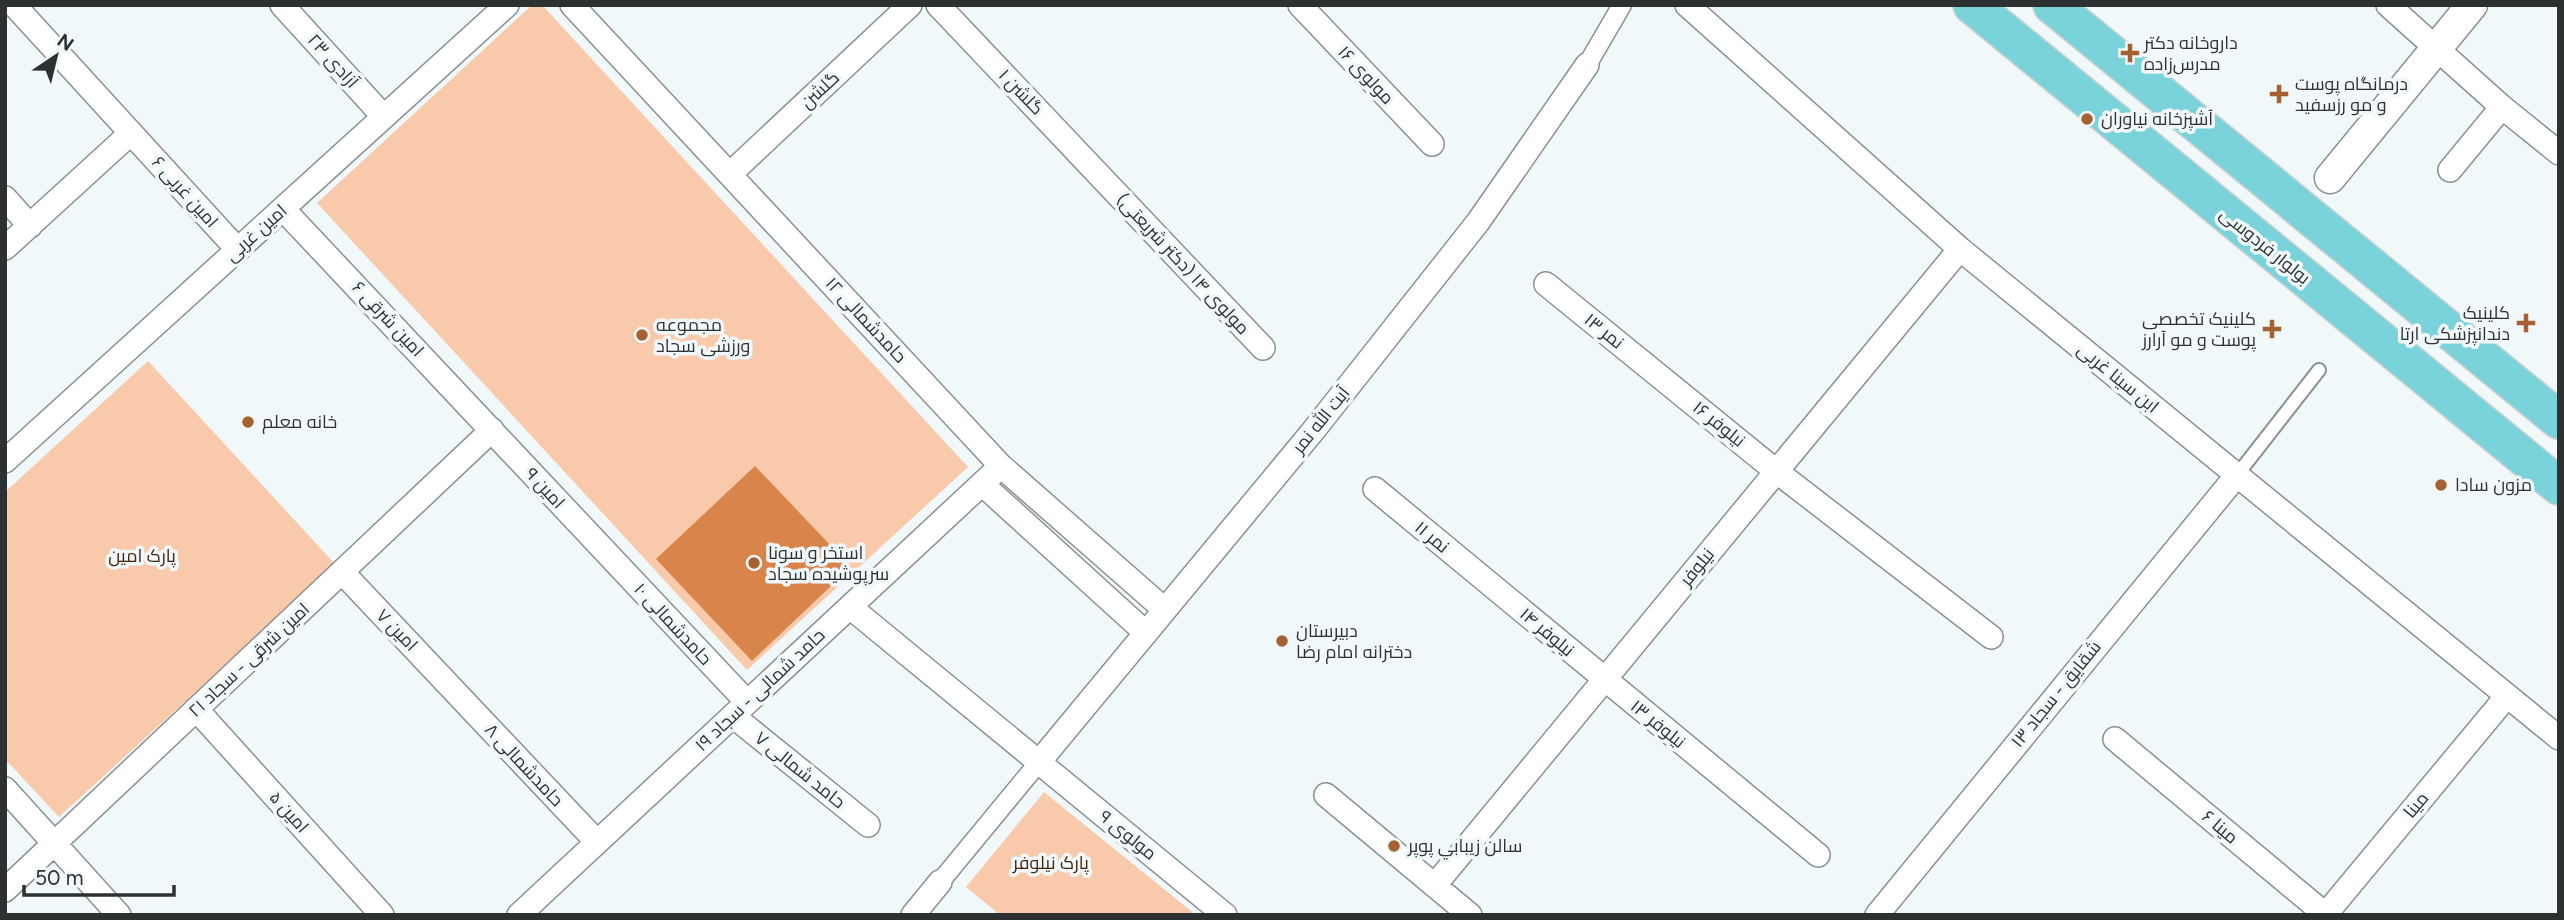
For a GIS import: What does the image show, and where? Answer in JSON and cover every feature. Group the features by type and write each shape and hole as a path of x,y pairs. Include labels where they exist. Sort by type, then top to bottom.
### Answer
{"main road":[{"name":"بولوار فردوسی","path":"1972,5 2559,486"},
{"path":"2052,5 2559,420"}],"street":[{"name":"امین غربی ۶","path":"14,5 238,250"},
{"name":"آزادی ۲۳","path":"282,5 384,117"},
{"name":"امین غربی","path":"5,461 507,5"},
{"name":"حامدشمالی ۱۲","path":"572,5 1002,466 1165,610"},
{"name":"گلشن","path":"730,174 910,5"},
{"name":"گلشن ۱","path":"938,5 1104,180"},
{"name":"مولوی ۱۶","path":"1300,5 1432,144"},
{"path":"1587,65 1622,5"},
{"name":"ابن سینا غربی","path":"1687,5 1960,249 2559,738"},
{"path":"2388,5 2502,107 2559,153"},
{"path":"2330,178 2472,5"},
{"name":"آیت الله نمر","path":"1039,762 1313,431 1478,222 1587,65"},
{"path":"2450,170 2502,107"},
{"path":"5,248 131,133"},
{"name":"مولوی ۱۴ (دکتر شریعتی)","path":"1104,180 1263,348"},
{"path":"5,198 30,226"},
{"name":"امین شرقی ۶","path":"283,209 492,430"},
{"name":"نیلوفر","path":"1435,886 1960,249"},
{"name":"نمر ۱۳","path":"1546,284 1661,377"},
{"name":"نیلوفر ۱۶","path":"1661,377 1776,471 1991,637"},
{"name":"امین ۹","path":"492,430 598,545"},
{"name":"امین شرقی - سجاد ۲۱","path":"5,890 492,430"},
{"name":"حامد شمالی - سجاد ۱۹","path":"530,912 597,842 1002,466"},
{"name":"شقایق - سجاد ۱۳","path":"1877,915 2237,475"},
{"path":"982,484 1146,633"},
{"name":"نمر ۱۱","path":"1375,489 1490,584"},
{"name":"حامدشمالی ۱۰","path":"598,545 740,709"},
{"name":"امین ۷","path":"342,572 452,688"},
{"name":"نیلوفر ۱۴","path":"1490,584 1604,680"},
{"name":"مولوی ۹","path":"850,607 1220,911"},
{"name":"نیلوفر ۱۳","path":"1604,680 1818,855"},
{"name":"حامدشمالی ۸","path":"452,688 597,842"},
{"name":"مینا","path":"2326,914 2507,695"},
{"name":"امین ۵","path":"196,709 382,915"},
{"name":"حامد شمالی ۷","path":"740,709 867,825"},
{"name":"مینا ۶","path":"2115,739 2326,914"},
{"path":"913,915 1039,762"},
{"path":"5,789 119,915"},
{"path":"1325,795 1470,915"}],"lane":[{"path":"2237,475 2319,370"}],"green space":[{"name":"مجموعه ورزشی سجاد","path":"532,5 542,5 968,467 747,670 317,203"},
{"name":"پارک امین","path":"148,361 335,564 59,817 5,759 5,492"},
{"name":"پارک نیلوفر","path":"1044,792 1196,915 1000,915 966,887"}],"shaded area":[{"name":"استخر و سونا سرپوشیده سجاد","path":"755,466 851,567 752,661 656,559"}],"place":[{"name":"داروخانه دکتر مدرس‌زاده","path":"2130,53"},
{"name":"درمانگاه پوست و مو رزسفید","path":"2279,94"},
{"name":"آشپزخانه نیاوران","path":"2087,119"},
{"name":"کلینیک دندانپزشکی ارتا","path":"2526,323"},
{"name":"کلینیک تخصصی پوست و مو آرارز","path":"2272,329"},
{"name":"مجموعه ورزشی سجاد","path":"642,335"},
{"name":"خانه معلم","path":"248,422"},
{"name":"مزون سادا","path":"2441,485"},
{"name":"استخر و سونا سرپوشیده سجاد","path":"754,563"},
{"name":"دبیرستان دخترانه امام رضا","path":"1282,641"},
{"name":"سالن زيبابي پوپر","path":"1394,846"}]}
